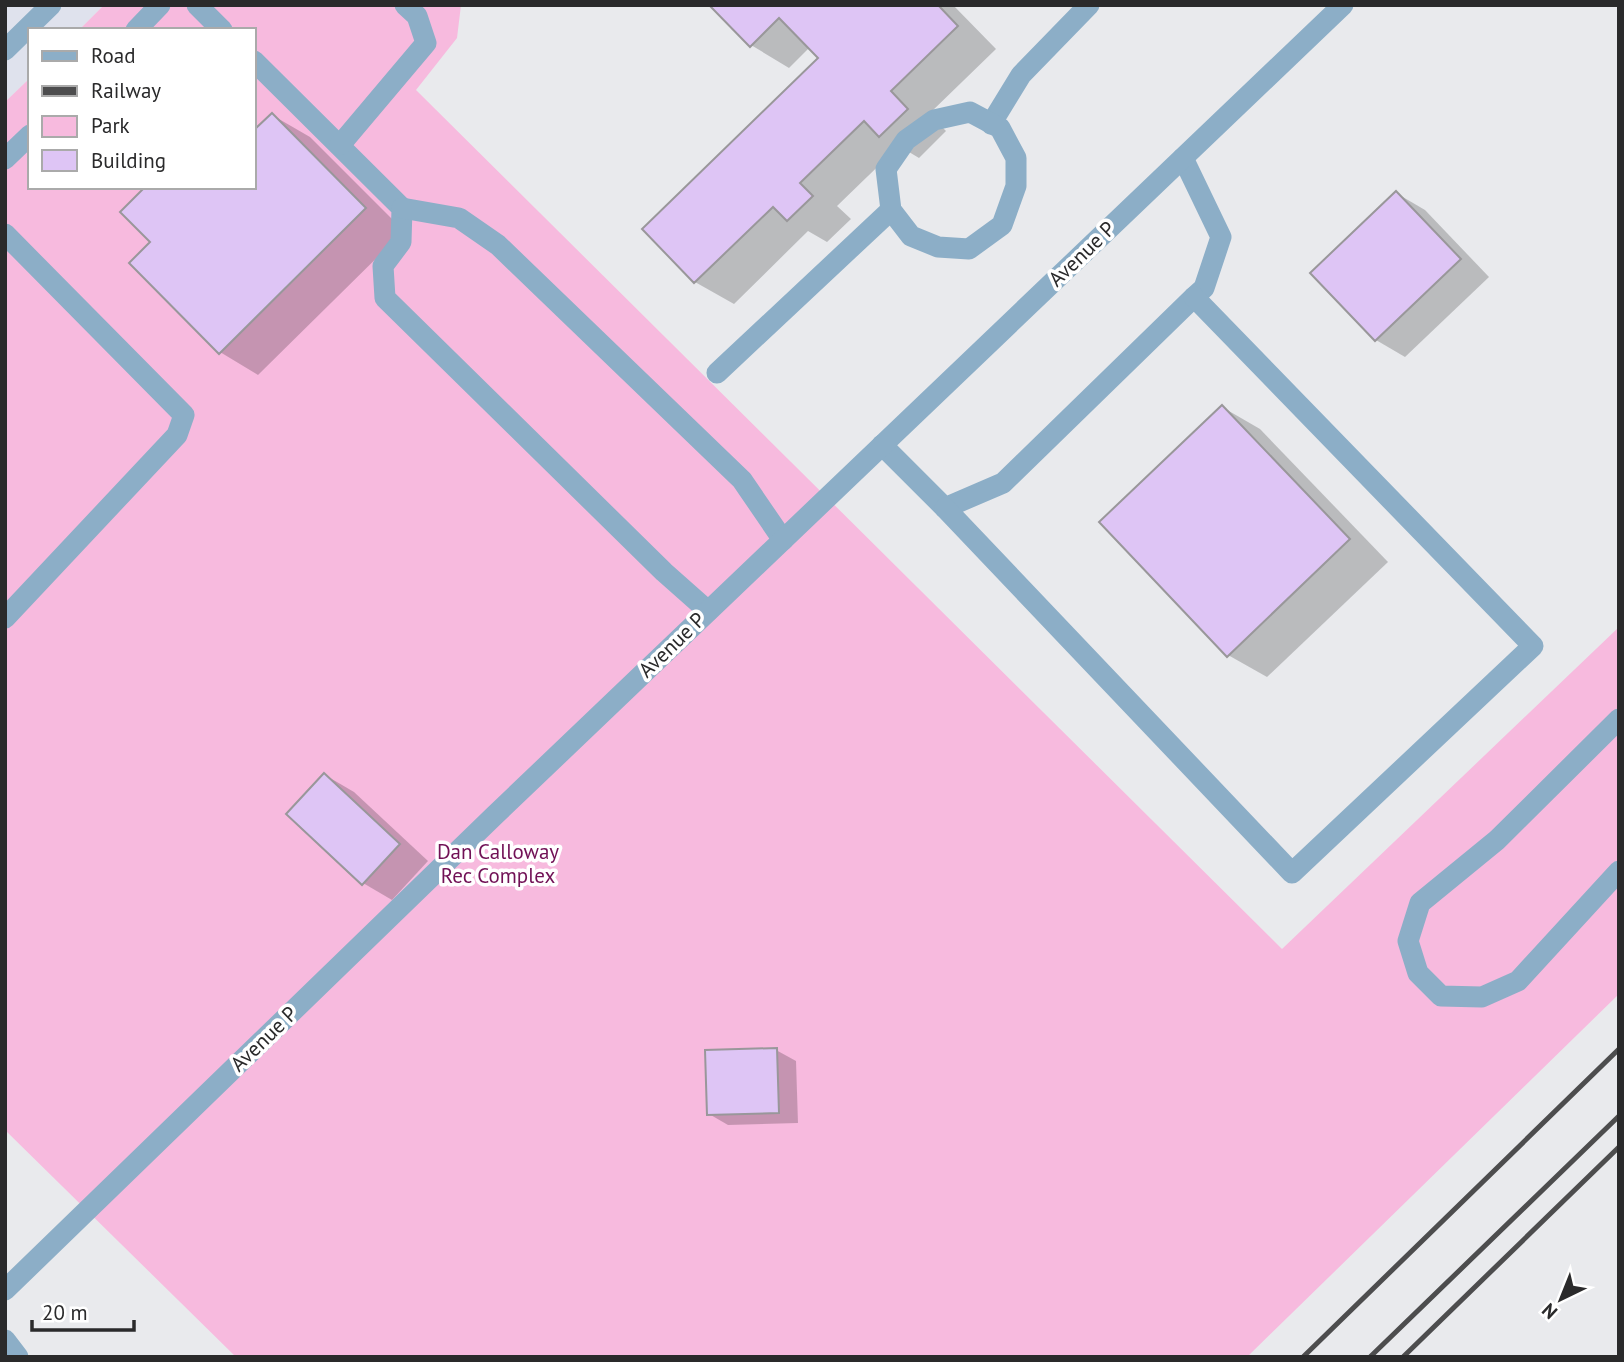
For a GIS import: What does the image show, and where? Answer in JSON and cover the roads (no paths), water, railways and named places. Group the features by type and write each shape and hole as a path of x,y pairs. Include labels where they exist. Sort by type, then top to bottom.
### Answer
{"street":[{"path":"5,50 51,5"},
{"path":"137,28 160,5"},
{"path":"197,5 220,28"},
{"path":"340,145 426,43 417,16 405,5"},
{"path":"991,124 1021,75 1089,5"},
{"name":"Avenue P","path":"5,1290 485,824 1343,5"},
{"path":"256,63 402,208 459,218 498,245 742,480 783,540"},
{"path":"970,112 1000,128 1016,158 1016,187 1002,225 969,248 938,247 911,236 891,210 886,169 906,140 934,120 970,112"},
{"path":"5,159 28,137"},
{"path":"945,508 1003,483 1203,288 1221,237 1183,158"},
{"path":"402,208 401,242 383,266 385,298 654,562 708,611"},
{"path":"717,373 891,210"},
{"path":"5,234 184,415 177,435 5,618"},
{"path":"882,445 1292,873 1533,646 1194,297"},
{"path":"1619,719 1497,840 1420,903 1408,942 1418,973 1441,996 1482,997 1518,981 1619,871"},
{"path":"5,1340 19,1357"}],"railway":[{"path":"1303,1357 1619,1049"},
{"path":"1370,1357 1619,1116"},
{"path":"1403,1357 1619,1147"}],"park label":[{"name":"Dan Calloway Rec Complex","path":"498,864"}]}
